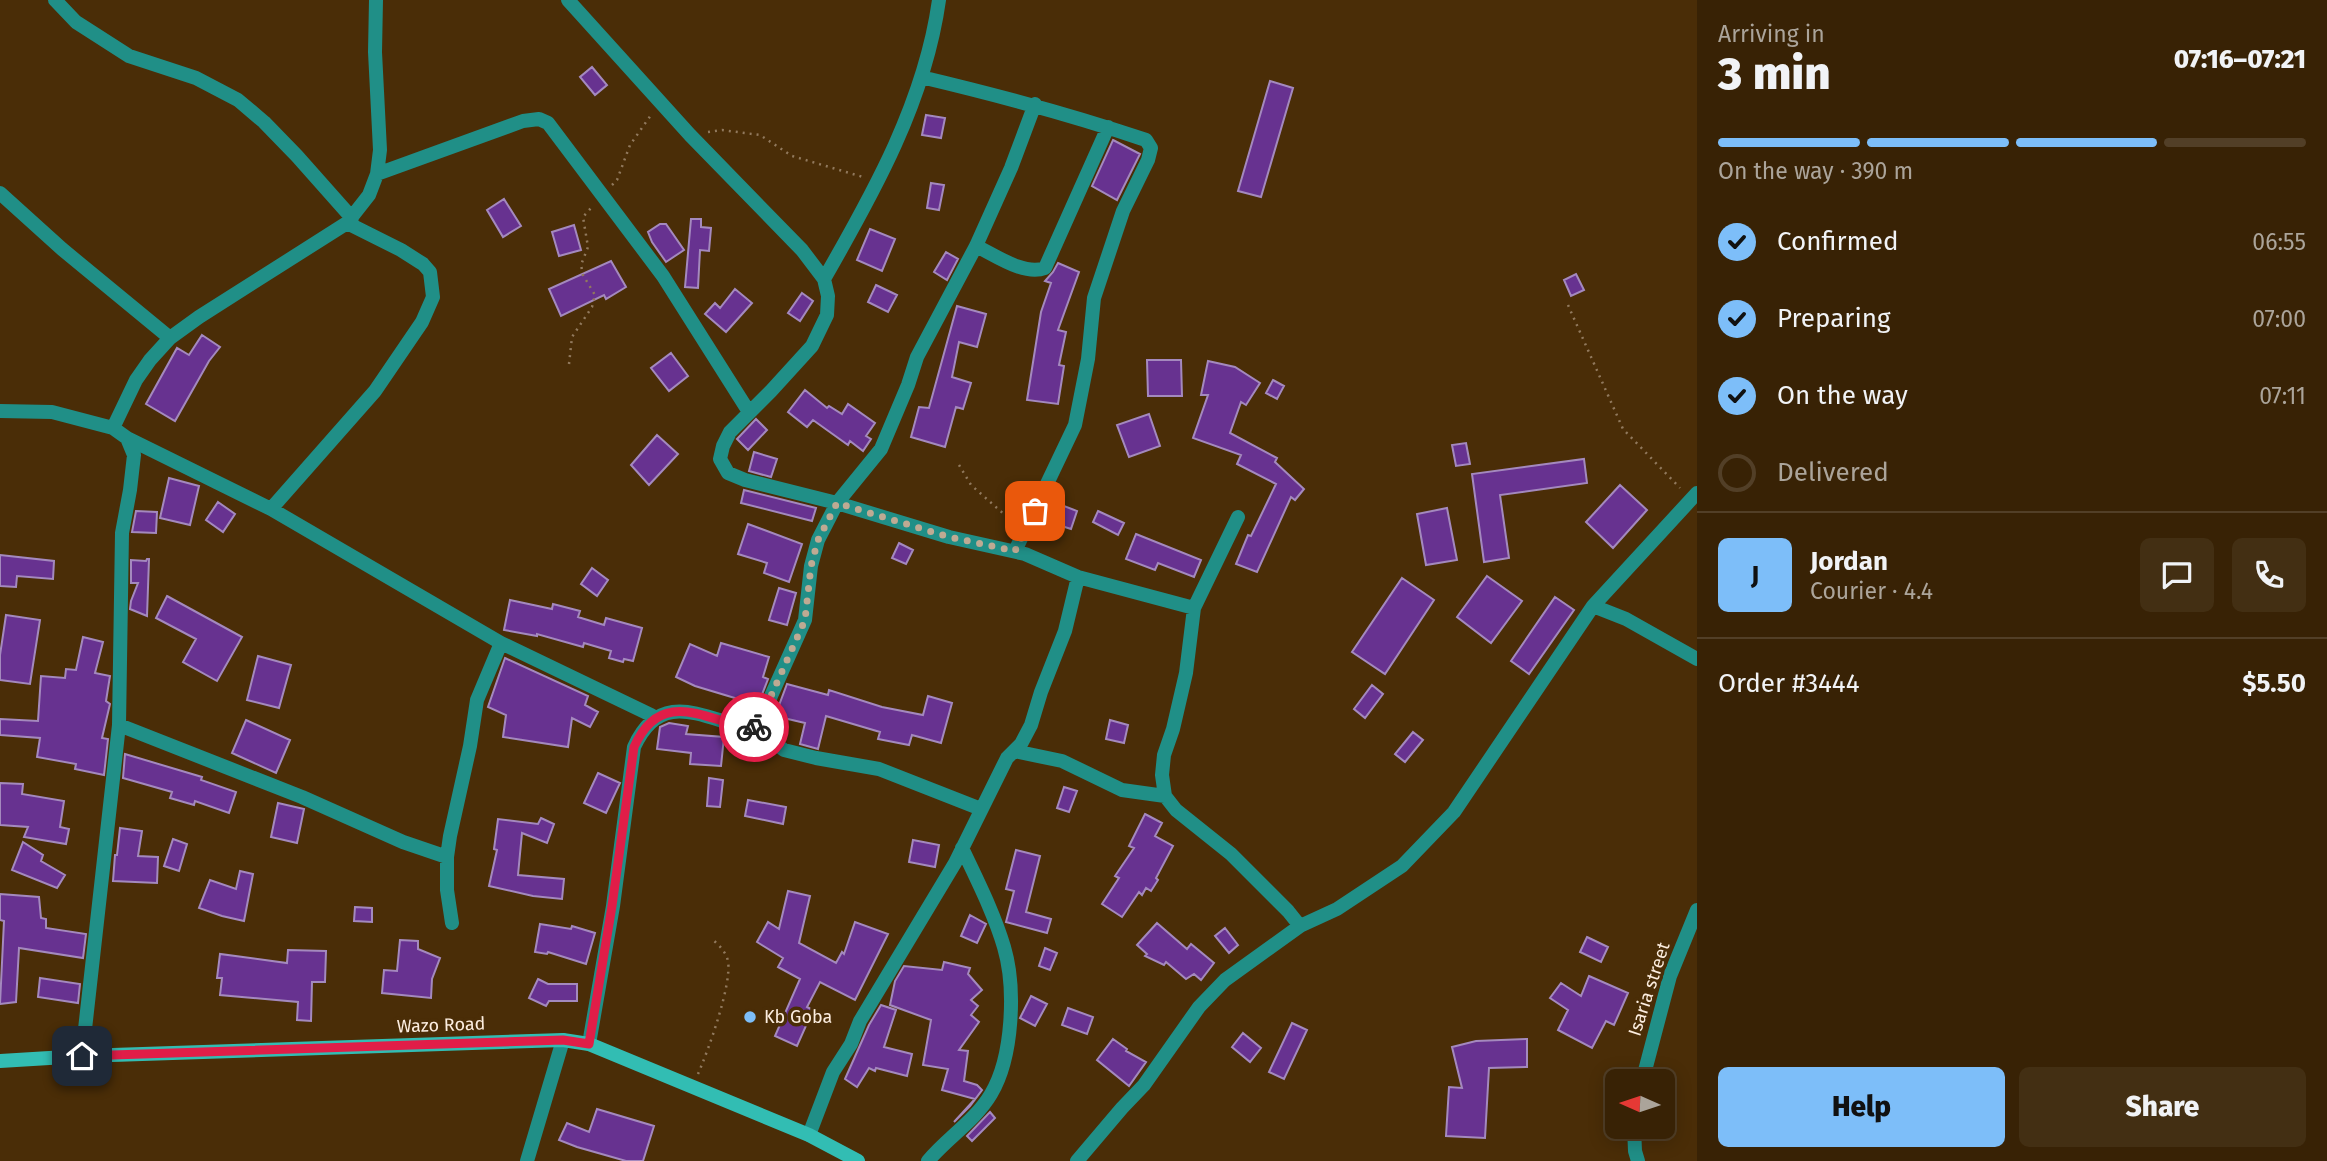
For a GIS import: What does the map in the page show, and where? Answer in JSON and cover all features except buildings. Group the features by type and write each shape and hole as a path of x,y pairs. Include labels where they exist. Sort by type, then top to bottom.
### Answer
{"main road":[{"name":"Wazo Road","path":"0,1061 563,1040 589,1044 809,1135 858,1161"}],"street":[{"path":"55,0 76,22 129,56 196,78 238,100 297,156 349,221 401,250 423,264 430,272 433,297 422,322 375,391 271,509"},
{"path":"113,428 136,380 170,338 349,221 369,195 377,174 380,150 375,52 376,0"},
{"path":"568,0 690,135 802,250 824,279 828,296 827,315 812,346 730,432 720,458 728,473 949,537 1015,551 1078,578 1194,608"},
{"path":"824,279 878,182 898,139 934,34 939,0"},
{"path":"921,77 1035,104 1146,140 1151,148 1148,160 1123,211 1094,298 1088,359 1074,425 1015,551"},
{"path":"751,729 765,715 805,620 811,566 818,540 837,503 881,449 917,357 976,246 1011,168 1035,104"},
{"path":"377,174 523,121 539,119 548,123 669,285 749,412"},
{"path":"976,246 1024,269 1037,271 1045,268 1108,127"},
{"path":"0,193 62,249 170,338"},
{"path":"0,411 52,412 113,428 127,438 271,509 501,643 651,715 650,722"},
{"path":"82,1056 120,725 122,533 133,463 127,438"},
{"path":"1077,1161 1144,1085 1199,1007 1225,980 1300,926 1337,909 1402,866 1454,812 1593,606 1694,496"},
{"path":"1238,517 1194,608 1186,673 1164,755 1162,775 1165,796 1176,810 1231,854 1289,911 1300,926"},
{"path":"809,1135 833,1072 851,1044 860,1021 955,863 1007,758 1021,744 1031,725 1065,631 1078,578"},
{"path":"1593,606 1626,619 1697,659"},
{"path":"452,923 447,890 447,857 477,700 501,643"},
{"path":"589,1044 634,747 640,733 650,722 663,714 677,710 692,711 760,732 784,750 879,769 981,809"},
{"path":"120,725 302,797 403,842 447,857"},
{"path":"1014,751 1062,761 1122,790 1165,796"},
{"path":"928,1161 971,1119 991,1094 1006,1060 1011,1005 1005,950 993,915 962,848"},
{"name":"Isaria street","path":"1645,1069 1670,976 1697,910"},
{"path":"527,1161 563,1040"},
{"path":"1634,1139 1638,1161"}],"path":[{"path":"569,364 572,337 592,307 595,295 583,275 582,265 588,247 583,217 617,180 630,145 662,101"},
{"path":"690,135 722,131 760,135 792,156 878,182"},
{"path":"1568,305 1623,429 1694,496"},
{"path":"959,464 971,485 1025,532"},
{"path":"692,1087 709,1046 727,979 728,962 722,949 712,939"}],"way so far":[{"path":"754,727 765,715 805,620 811,566 818,540 837,503 949,537 1015,551 1035,511"}],"place":[{"name":"Kb Goba","path":"750,1017"}],"route":[{"path":"82,1056 563,1040 589,1044 634,747 640,733 650,722 677,710 692,711 732,725 751,729 754,727"}]}
